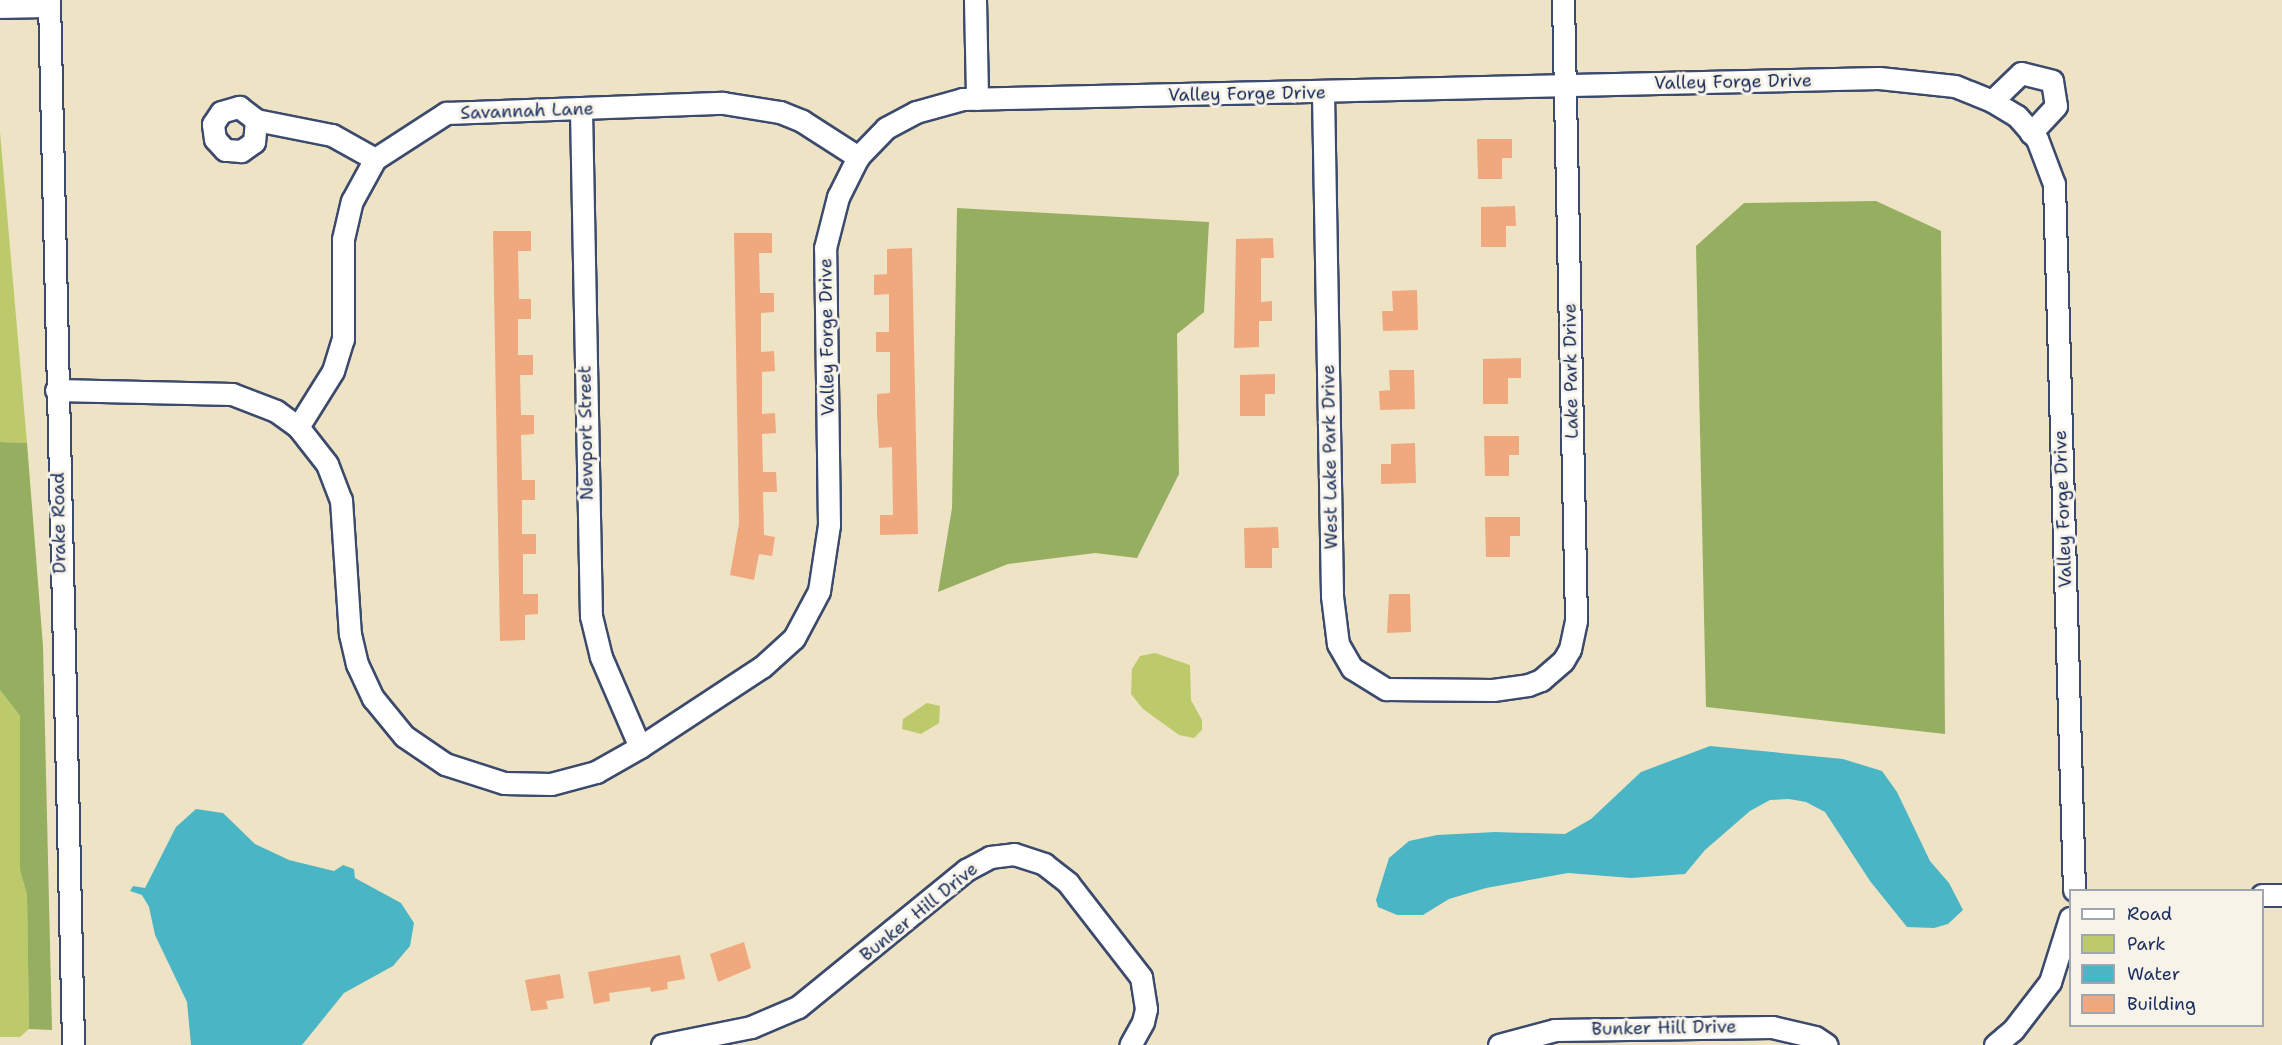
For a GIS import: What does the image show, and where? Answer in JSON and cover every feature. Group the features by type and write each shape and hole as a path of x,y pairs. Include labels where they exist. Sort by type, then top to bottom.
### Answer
{"street":[{"path":"975,0 977,99"},
{"name":"Lake Park Drive","path":"1493,690 1528,685 1552,672 1570,649 1576,620 1563,0"},
{"path":"0,7 49,3"},
{"name":"Drake Road","path":"49,3 56,390 73,1045"},
{"path":"1992,100 2021,73 2052,81 2056,106 2031,133"},
{"name":"Valley Forge Drive","path":"56,390 232,394 276,411 298,427 327,464 341,500 346,538 348,618 357,664 373,698 404,736 431,757 459,771 520,785 581,777 640,747 762,667 794,638 819,591 830,525 825,248 838,197 858,157 886,128 916,112 944,103 977,99 1323,93 1879,78 1954,86 1992,100 2017,116 2031,133 2055,184 2074,889"},
{"name":"West Lake Park Drive","path":"1323,93 1332,596 1338,644 1352,668 1386,689 1493,690"},
{"name":"Savannah Lane","path":"298,427 333,371 343,339 343,238 352,201 375,159 446,113 581,110 723,103 780,112 801,121 858,157"},
{"name":"Newport Street","path":"581,110 591,616 601,657 640,747"},
{"path":"256,120 332,135 375,159"},
{"name":"Bunker Hill Drive","path":"662,1045 751,1027 798,1007 818,994 966,870 990,857 1014,854 1044,864 1068,883 1141,977 1146,1009 1143,1022 1130,1045"},
{"path":"2264,895 2282,895"},
{"path":"1995,1045 2013,1030 2050,982 2069,921"},
{"name":"Bunker Hill Drive","path":"1499,1045 1555,1030 1658,1036 1772,1027 1815,1037 1827,1045"}],"green space":[{"path":"0,132 27,443 0,442"},
{"path":"1876,201 1941,231 1945,734 1706,707 1696,246 1744,203"},
{"path":"957,208 1209,222 1204,312 1177,334 1179,474 1137,558 1095,553 1008,564 938,592 952,508"},
{"path":"0,442 27,443 43,646 52,1030 29,1029 27,895 20,870 20,716 0,690"},
{"path":"1155,653 1190,665 1191,700 1202,720 1202,730 1194,738 1179,735 1143,709 1131,694 1132,669 1140,656"},
{"path":"0,690 20,716 20,869 27,895 29,1029 20,1037 0,1037"},
{"path":"927,703 940,706 939,723 921,734 902,729 903,719"}],"water":[{"path":"1710,746 1843,759 1882,771 1897,792 1930,861 1949,883 1963,910 1948,924 1934,928 1907,927 1870,881 1825,812 1806,802 1789,799 1770,800 1750,811 1705,850 1685,874 1631,878 1568,873 1486,888 1449,899 1423,915 1397,915 1378,907 1376,900 1389,858 1409,841 1437,835 1495,832 1565,834 1591,819 1641,772"},
{"path":"196,809 223,813 255,844 289,860 334,871 343,865 354,869 355,878 401,903 414,923 410,946 393,966 344,993 302,1045 191,1045 187,1002 155,935 149,907 142,895 130,891 133,886 145,888 176,827"}],"building":[{"path":"1477,139 1512,139 1512,158 1502,158 1502,179 1478,179"},
{"path":"1515,206 1516,226 1506,226 1506,247 1481,247 1481,207"},
{"path":"493,231 531,231 531,251 518,251 519,299 531,299 531,319 518,319 518,355 533,355 533,375 520,375 521,415 534,415 534,434 521,435 522,480 535,480 535,500 522,500 522,534 536,534 536,554 523,554 523,594 538,594 538,614 525,615 525,640 500,641"},
{"path":"734,233 772,233 772,253 759,253 760,293 774,293 774,312 761,313 761,352 774,351 775,371 762,372 762,414 775,413 776,433 762,434 763,472 776,472 777,492 763,492 764,535 775,537 772,556 759,554 754,580 730,575 739,524"},
{"path":"1273,238 1274,258 1261,258 1261,302 1272,301 1272,321 1259,321 1259,347 1234,348 1236,239"},
{"path":"912,248 918,534 880,535 880,515 893,515 892,447 879,448 877,413 877,394 890,393 890,352 876,352 876,332 889,332 889,294 874,295 874,275 887,274 887,249"},
{"path":"1417,290 1418,330 1383,331 1382,311 1393,311 1392,291"},
{"path":"1521,358 1521,378 1508,378 1508,404 1483,404 1483,359"},
{"path":"1389,370 1414,370 1415,409 1380,410 1379,391 1390,390"},
{"path":"1275,374 1275,394 1265,394 1265,416 1240,416 1240,375"},
{"path":"1484,436 1519,436 1519,455 1509,455 1509,476 1485,476"},
{"path":"1415,443 1416,483 1381,484 1381,464 1391,464 1391,444"},
{"path":"1485,517 1520,517 1520,536 1510,536 1510,557 1486,557"},
{"path":"1278,527 1279,548 1272,548 1272,568 1245,568 1244,528"},
{"path":"1389,594 1410,594 1411,632 1387,633"},
{"path":"744,942 751,968 718,982 710,954"},
{"path":"680,955 685,979 667,982 668,989 651,992 650,987 609,993 610,1001 594,1004 588,972"},
{"path":"560,974 564,998 546,1001 548,1009 531,1011 525,980"}]}
